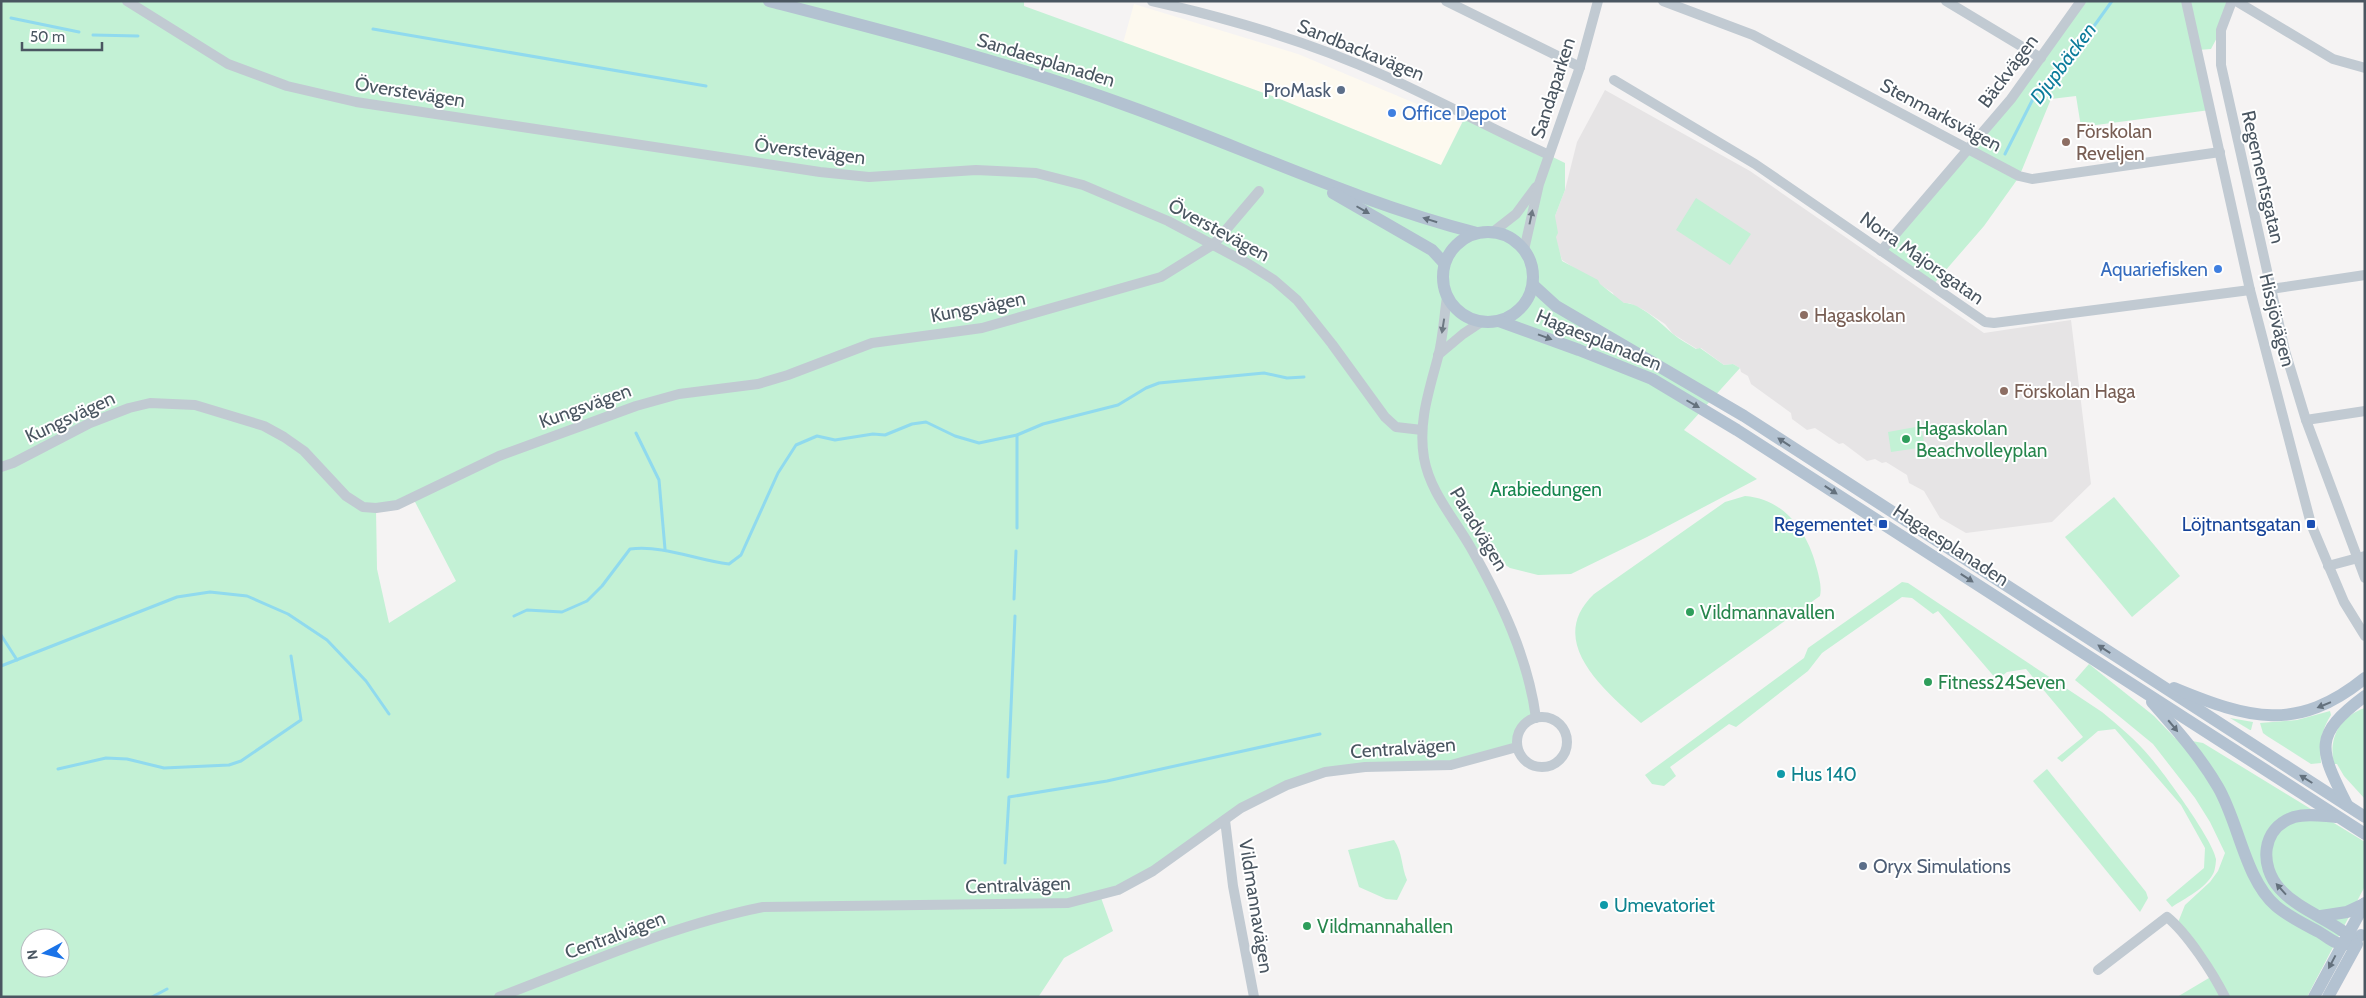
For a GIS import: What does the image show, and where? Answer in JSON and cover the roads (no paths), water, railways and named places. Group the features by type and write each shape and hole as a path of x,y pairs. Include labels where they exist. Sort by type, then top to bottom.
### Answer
{"main road":[{"name":"Sandaesplanaden","path":"769,1 1017,69 1128,106 1306,177 1408,213 1477,232"},
{"name":"Sandaesplanaden","path":"1306,177 1432,250 1444,264"},
{"path":"1477,232 1493,232 1510,237 1524,250 1533,269 1533,285 1522,307 1515,314 1499,321 1481,322 1462,315 1446,297 1442,281 1444,264 1458,242 1477,232"},
{"name":"Hagaesplanaden","path":"1533,285 1556,306 1744,416 2365,817"},
{"name":"Hagaesplanaden","path":"1499,321 1652,379 1737,430 2365,834"},
{"path":"2145,676 2227,709 2272,715 2291,715 2318,708 2339,698 2365,678"},
{"path":"2141,689 2187,742 2218,787 2229,808 2254,874 2266,896 2290,916 2353,940"},
{"path":"2347,805 2328,766 2327,740 2330,728 2335,720 2362,699"},
{"path":"2339,818 2308,814 2285,821 2271,834 2265,854 2269,874 2278,887 2292,900 2321,916 2353,940"},
{"path":"2321,916 2347,912 2364,904"},
{"path":"2328,997 2353,940 2364,904"},
{"path":"2314,997 2353,940"}],"street":[{"name":"Överstevägen","path":"127,1 228,64 287,86 356,102 820,172 868,177 976,170 1036,173 1083,185 1214,244 1274,280 1297,300 1332,344 1385,417 1396,426 1422,430"},
{"name":"Sandbackavägen","path":"1152,1 1239,22 1322,50 1384,76 1549,155"},
{"path":"1446,1 1580,67"},
{"name":"Sandaparken","path":"1524,250 1539,184 1580,67 1598,1"},
{"name":"Stenmarksvägen","path":"1663,1 1753,35 2019,176 2032,179 2220,152"},
{"path":"1946,1 2042,58"},
{"name":"Bäckvägen","path":"1881,250 2011,99 2081,1"},
{"name":"Hissjövägen","path":"2186,1 2250,290 2311,524 2344,602 2365,636"},
{"name":"Regementsgatan","path":"2232,1 2222,30 2221,65 2285,351 2306,420 2361,557 2365,578"},
{"path":"2236,1 2333,58 2365,68"},
{"name":"Norra Majorsgatan","path":"1614,80 1755,164 1978,319 1994,323 2250,290"},
{"name":"Sandaparken","path":"1493,232 1516,214 1539,184"},
{"name":"Kungsvägen","path":"1,467 13,464 90,423 129,408 150,403 195,405 264,426 284,437 304,451 346,496 363,507 376,508 397,505 498,456 636,406 679,394 758,384 872,344 982,328 1044,312 1161,277 1214,244 1259,191"},
{"path":"2271,289 2365,275"},
{"name":"Paradvägen","path":"1446,297 1438,355 1426,399 1422,430 1424,458 1431,484 1485,572 1506,616 1526,667 1536,718"},
{"path":"1438,355 1481,322"},
{"path":"2306,420 2365,411"},
{"path":"2328,566 2361,557"},
{"path":"1546,717 1555,721 1562,728 1566,739 1566,749 1561,758 1552,765 1542,767 1532,766 1524,760 1517,747 1520,730 1527,722 1536,718 1546,717"},
{"name":"Centralvägen","path":"499,997 708,920 764,907 1068,904 1118,890 1154,871 1241,808 1287,785 1325,772 1365,767 1450,765 1517,747"},
{"name":"Vildmannavägen","path":"1225,820 1233,886 1254,997"},
{"path":"2098,970 2167,916 2177,925 2214,975 2225,997"}],"waterway":[{"name":"Djupbäcken","path":"2005,154 2036,93 2089,33 2112,1"},
{"path":"11,18 79,32"},
{"path":"373,29 706,86"},
{"path":"93,35 138,36"},
{"path":"514,616 527,610 562,612 587,601 602,586 630,549 655,549 729,564 741,555 778,473 796,445 817,436 835,440 873,434 885,435 912,424 926,422 955,436 979,443 1017,435 1043,424 1118,405 1146,388 1159,383 1264,373 1287,378 1304,377"},
{"path":"636,433 659,480 665,549"},
{"path":"1017,435 1017,528"},
{"path":"1014,599 1016,551"},
{"path":"1,666 177,597 210,592 247,596 288,614 327,640 366,681 389,714"},
{"path":"1008,777 1015,616"},
{"path":"1,635 17,660"},
{"path":"58,769 106,758 127,759 164,768 229,765 241,761 301,720 291,656"},
{"path":"1005,863 1009,797 1107,781 1320,734"},
{"path":"152,997 167,989"}],"place":[{"name":"ProMask","path":"1341,90"},
{"name":"Office Depot","path":"1392,113"},
{"name":"Förskolan Reveljen","path":"2066,142"},
{"name":"Aquariefisken","path":"2218,269"},
{"name":"Hagaskolan","path":"1804,315"},
{"name":"Förskolan Haga","path":"2004,391"},
{"name":"Hagaskolan Beachvolleyplan","path":"1906,439"},
{"name":"Regementet","path":"1883,524"},
{"name":"Löjtnantsgatan","path":"2311,524"},
{"name":"Vildmannavallen","path":"1690,612"},
{"name":"Fitness24Seven","path":"1928,682"},
{"name":"Hus 140","path":"1781,774"},
{"name":"Oryx Simulations","path":"1863,866"},
{"name":"Umevatoriet","path":"1604,905"},
{"name":"Vildmannahallen","path":"1307,926"}],"park label":[{"name":"Arabiedungen","path":"1546,489"}]}
